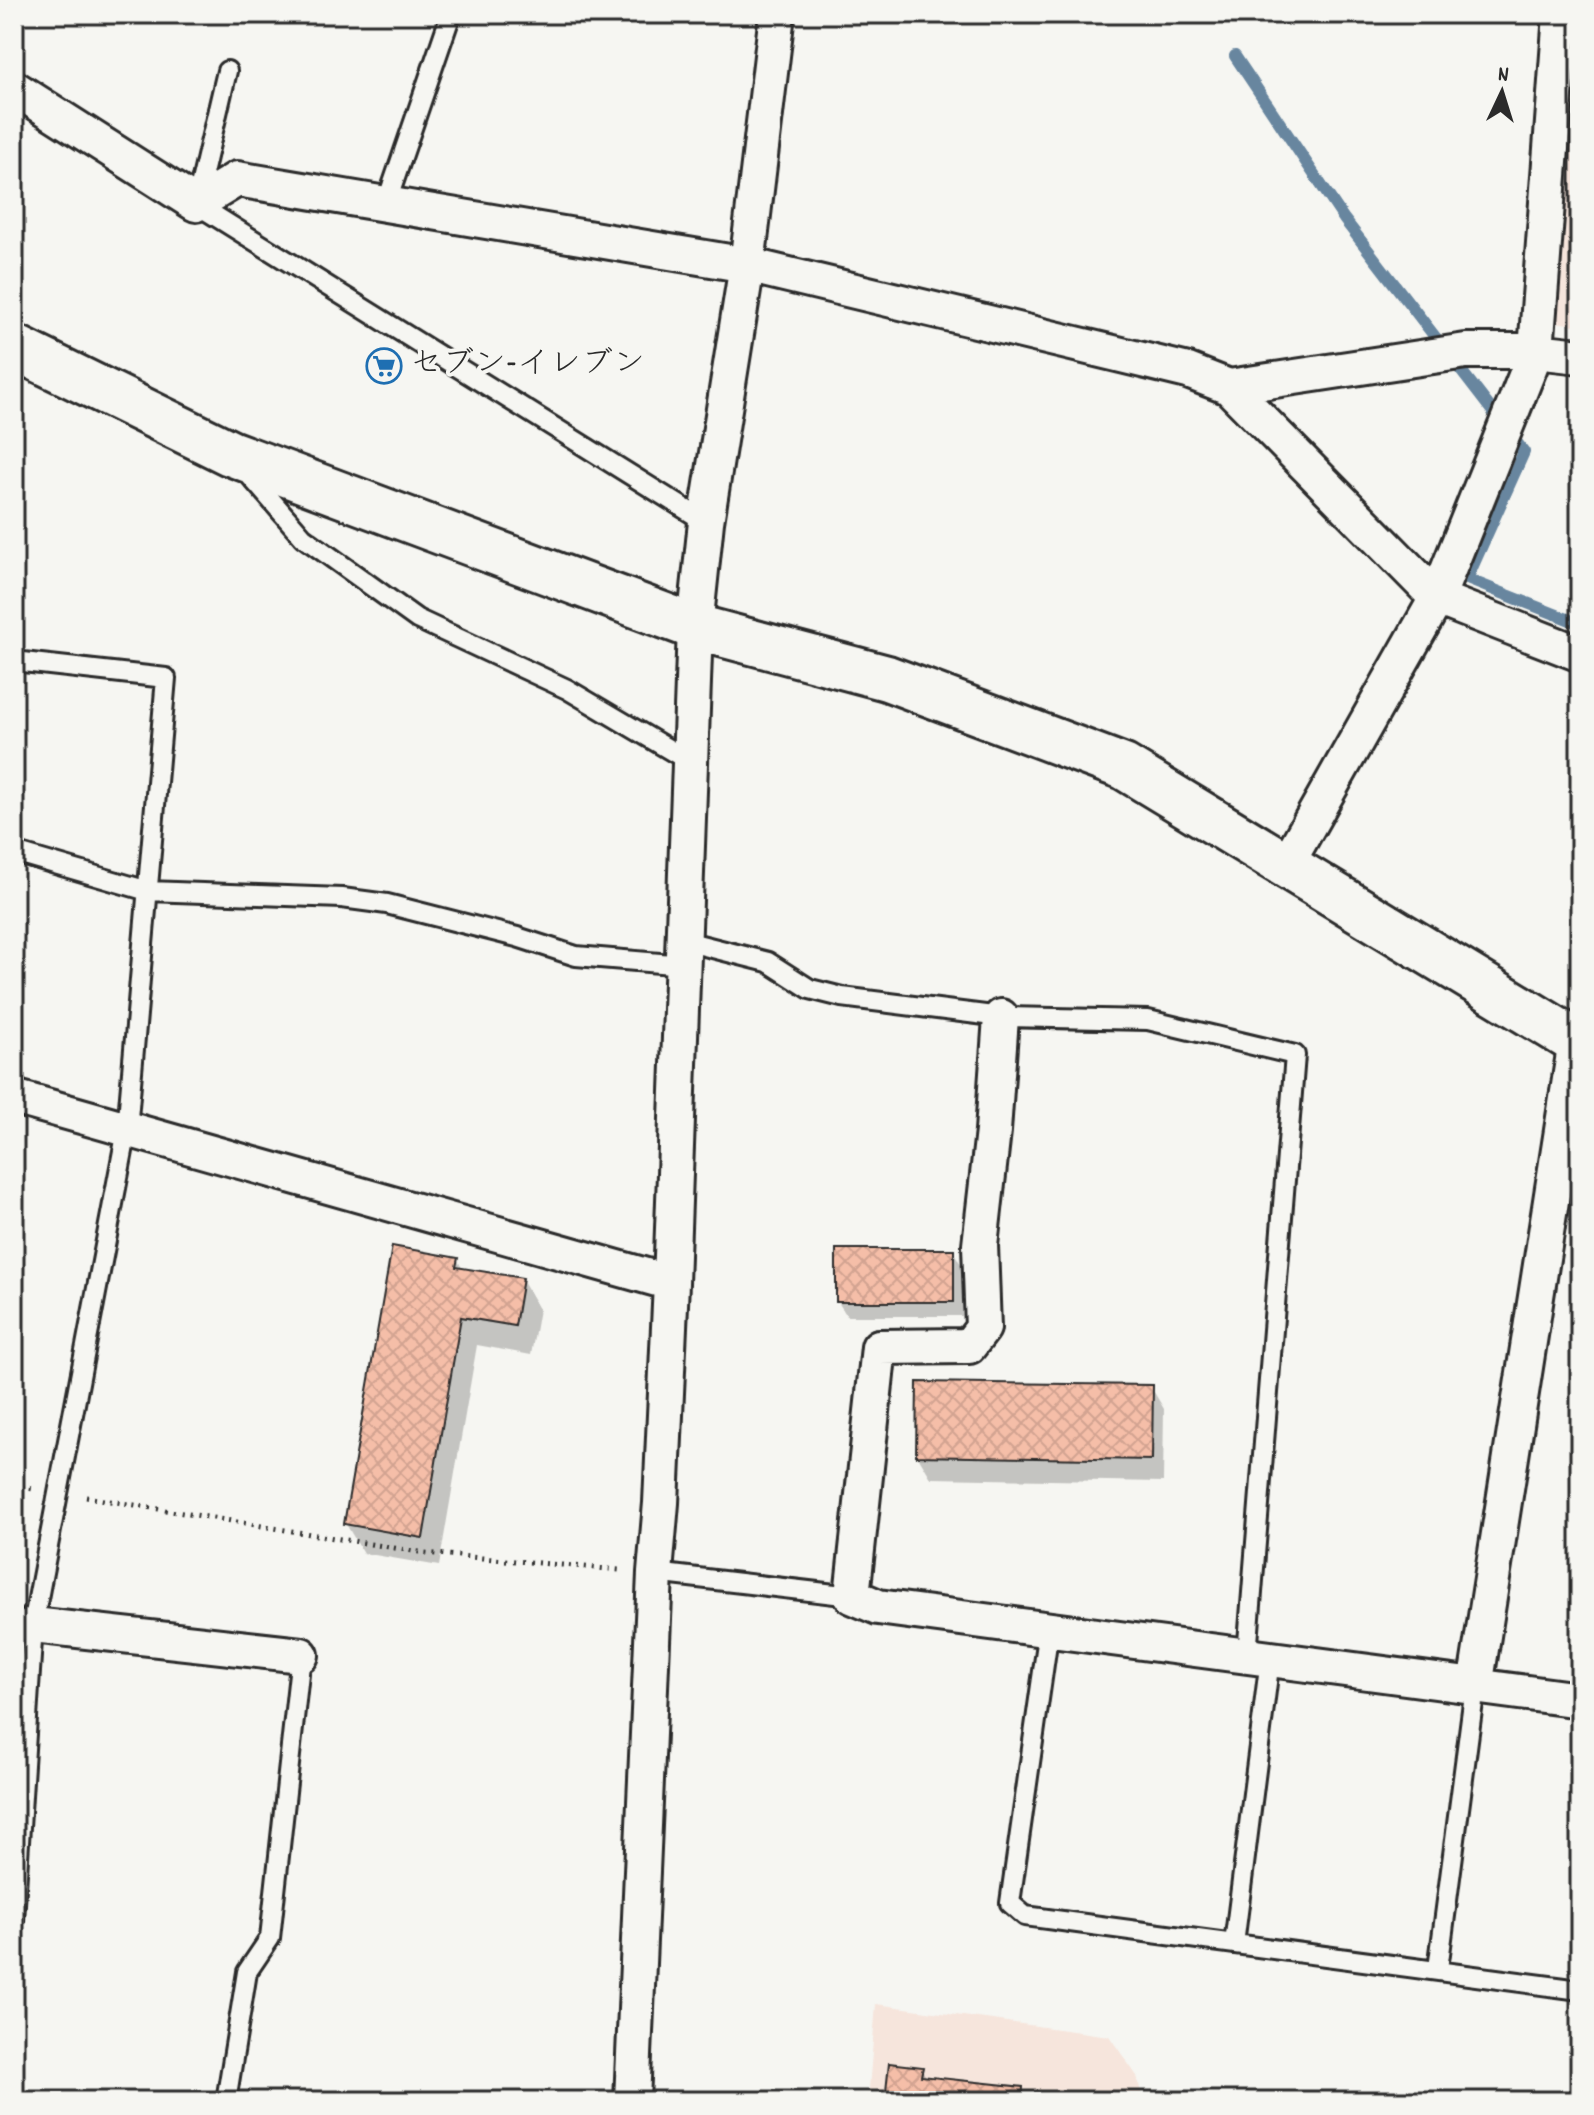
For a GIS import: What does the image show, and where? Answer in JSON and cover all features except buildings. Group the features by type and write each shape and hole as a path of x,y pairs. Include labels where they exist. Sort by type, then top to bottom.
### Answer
{"street":[{"path":"632,2101 671,1283 695,627 706,522 747,265 777,14"},
{"path":"1285,867 1437,598 1536,351 1561,14"},
{"path":"14,88 196,204 237,179 386,204 747,265 1188,371 1229,387 1437,598 1580,654"},
{"path":"14,347 230,453 695,627 887,678 1124,767 1578,1042 1475,1687"},
{"path":"1229,387 1430,359 1466,351 1536,351 1580,356"},
{"path":"1001,1017 993,1131 980,1245 983,1328 969,1346 879,1347 852,1596 878,1607 1580,1700"},
{"path":"14,1097 671,1283"},
{"path":"33,1625 301,1655"}],"lane":[{"path":"386,204 451,14"},
{"path":"227,71 196,204 706,522"},
{"path":"230,453 303,537 417,619 567,689 692,763"},
{"path":"14,661 166,678 127,1130 33,1625 20,1760 14,1920"},
{"path":"14,852 148,891 342,898 387,904 517,937 576,956 684,953 768,962 810,989 842,997 1001,1017 1148,1020 1295,1055 1258,1657 1234,1944"},
{"path":"655,1573 852,1596"},
{"path":"1049,1629 1010,1903 1025,1916 1580,1990"},
{"path":"226,2101 247,1972 270,1938 301,1655"},
{"path":"1438,1969 1475,1687"}],"path":[{"path":"14,1486 425,1553 655,1573"}],"shaded area":[{"path":"1562,14 1580,14 1580,326 1544,320"},
{"path":"876,2004 1109,2036 1137,2076 1143,2101 868,2101"}],"waterway":[{"path":"1235,56 1344,219 1524,452 1467,579 1580,624"}],"place":[{"name":"セブン-イレブン","path":"384,366"}]}
